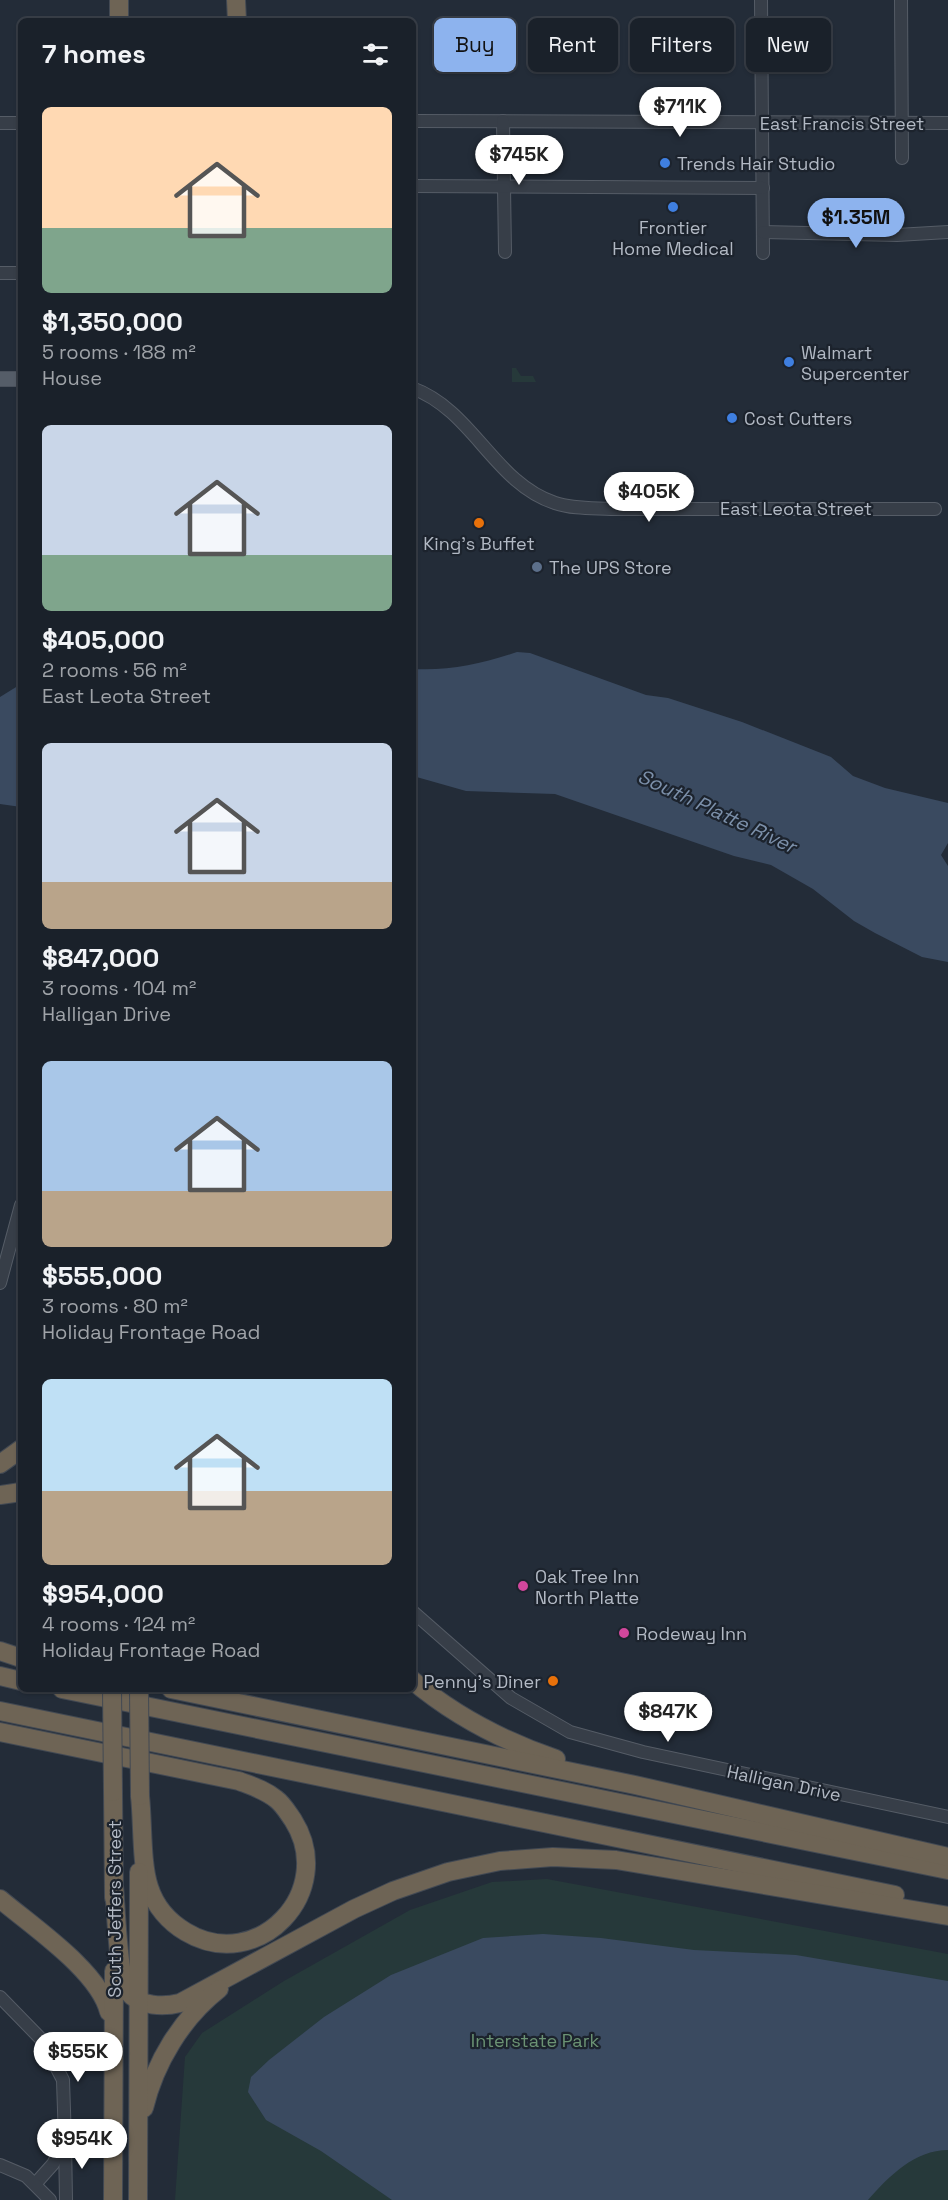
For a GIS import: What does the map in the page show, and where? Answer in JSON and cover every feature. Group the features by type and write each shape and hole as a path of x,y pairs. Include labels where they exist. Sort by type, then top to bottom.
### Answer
{"highway":[{"path":"119,0 119,18"},
{"path":"236,0 237,18"},
{"path":"0,1464 18,1451"},
{"path":"0,1470 18,1460"},
{"path":"0,1495 18,1492"},
{"path":"0,1652 18,1657"},
{"path":"0,1676 18,1680"},
{"path":"416,1683 461,1717 522,1747 635,1785"},
{"path":"77,1692 948,1870"},
{"name":"South Jeffers Street","path":"112,1692 113,2200"},
{"name":"South Jeffers Street","path":"138,2200 139,1692"},
{"path":"186,1692 635,1785 948,1857"},
{"path":"0,1711 948,1906"},
{"path":"0,1732 239,1781 263,1790 278,1800 303,1839 307,1859 305,1876 296,1905 278,1925 265,1934 238,1943 209,1942 178,1927 156,1903 149,1887 140,1796"},
{"path":"114,1886 123,1976 128,1992 138,2001 159,2006 180,2003 354,1908 393,1891 471,1866 524,1859 585,1857 616,1860 948,1916"},
{"path":"0,1899 88,1975 102,1992 114,2034"},
{"path":"138,2144 148,2096 171,2043 193,2014 239,1972"}],"main road":[{"path":"0,379 18,379"}],"street":[{"path":"761,0 763,253"},
{"path":"901,0 902,158"},
{"name":"East Francis Street","path":"416,121 948,123"},
{"path":"503,121 505,252"},
{"path":"0,123 18,123"},
{"path":"416,186 763,188"},
{"path":"763,232 897,234 948,232"},
{"path":"0,273 18,273"},
{"name":"East Leota Street","path":"416,390 444,404 520,484 543,498 566,506 935,509"},
{"path":"0,1282 18,1216"},
{"name":"Halligan Drive","path":"416,1615 511,1698 570,1732 643,1752 948,1817"},
{"path":"0,1997 42,2040 63,2080 66,2200"},
{"path":"36,2182 53,2164 65,2141"},
{"path":"0,2165 36,2182 51,2200"}],"green space":[{"path":"512,368 516,368 521,376 533,376 536,382 512,382"},
{"name":"Interstate Park","path":"547,1879 948,1954 948,2200 175,2200 185,2057 202,2033 284,1981 410,1910 492,1882"}],"water":[{"name":"South Platte River","path":"517,652 530,653 646,695 668,698 742,722 831,757 853,776 885,788 948,803 948,843 941,855 948,866 948,962 922,957 875,933 854,921 813,889 771,865 734,856 555,794 466,791 416,777 416,669 465,666"},
{"path":"18,686 18,807 0,804 0,697"},
{"name":"Interstate Park","path":"543,1934 601,1938 694,1950 796,1955 948,1981 948,2150 936,2151 914,2159 885,2182 868,2200 392,2200 321,2151 266,2120 248,2092 251,2077 269,2060 324,2017 391,1975 483,1938"}],"place":[{"name":"Trends Hair Studio","path":"665,163"},
{"name":"Frontier Home Medical","path":"673,207"},
{"name":"Walmart Supercenter","path":"789,362"},
{"name":"Cost Cutters","path":"732,418"},
{"name":"King's Buffet","path":"479,523"},
{"name":"The UPS Store","path":"537,567"},
{"name":"Oak Tree Inn North Platte","path":"523,1586"},
{"name":"Rodeway Inn","path":"624,1633"},
{"name":"Penny's Diner","path":"553,1681"}]}
